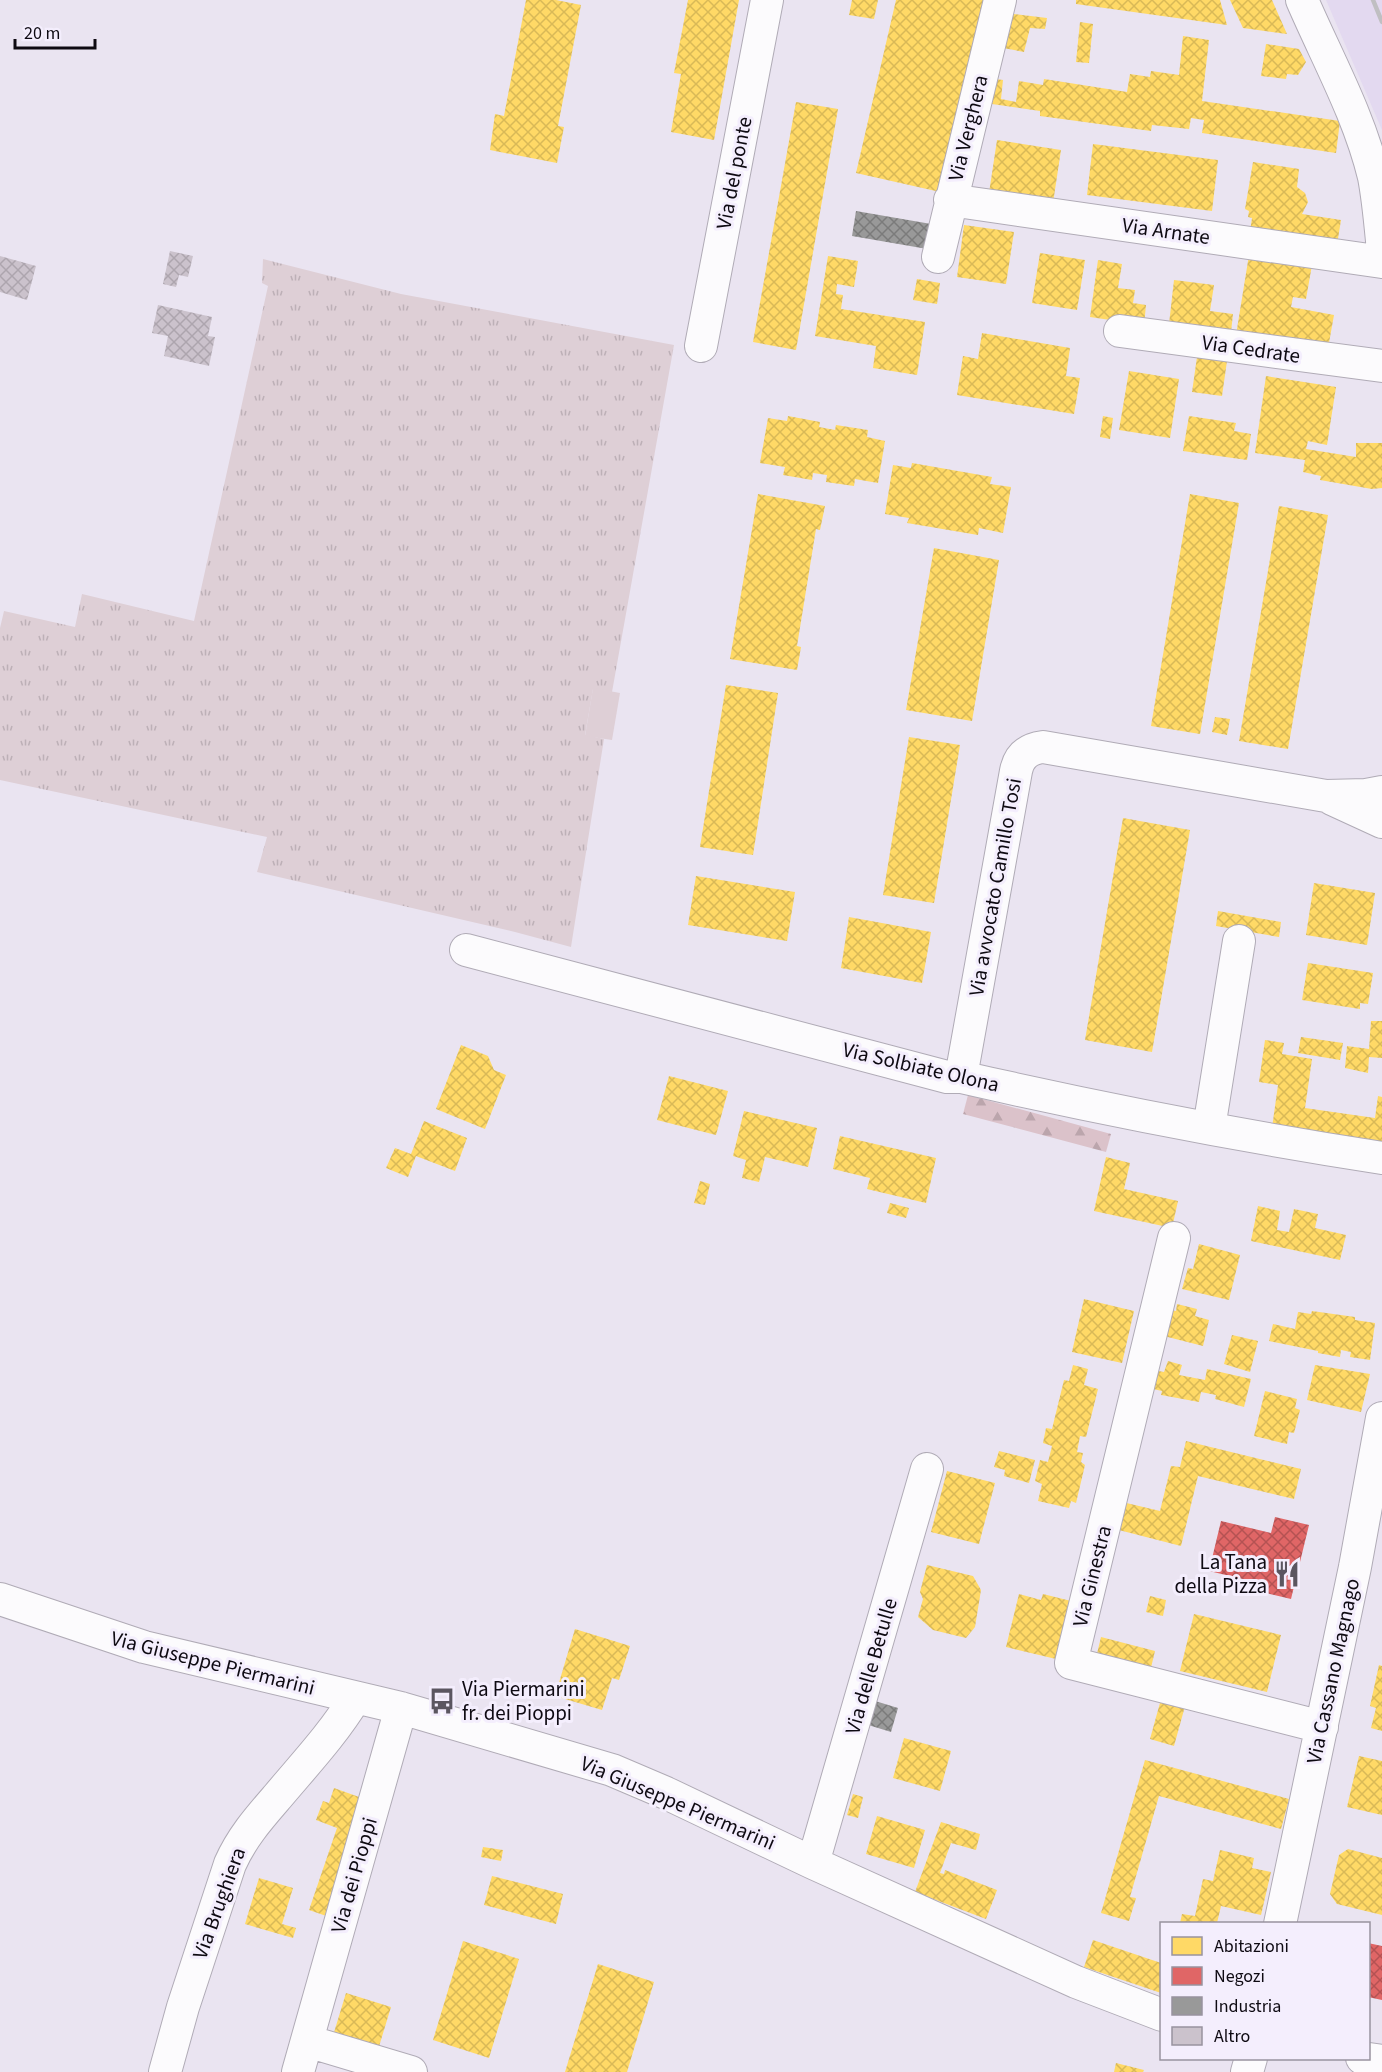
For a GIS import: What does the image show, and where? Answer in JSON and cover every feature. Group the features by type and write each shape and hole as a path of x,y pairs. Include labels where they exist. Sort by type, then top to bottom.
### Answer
{"street":[{"name":"Via del ponte","path":"701,346 767,0"},
{"name":"Via Verghera","path":"938,257 1000,0"},
{"path":"1302,0 1355,120 1374,177 1382,241"},
{"name":"Via Arnate","path":"950,200 1382,262"},
{"name":"Via Cedrate","path":"1120,331 1382,366"},
{"name":"Via avvocato Camillo Tosi","path":"962,1077 1016,771 1021,758 1029,750 1043,747 1326,796 1366,795 1382,792"},
{"name":"Via avvocato Camillo Tosi","path":"1326,796 1382,822"},
{"path":"1209,1128 1239,941"},
{"name":"Via Solbiate Olona","path":"466,950 947,1077 962,1077 1066,1101 1268,1140 1382,1158"},
{"name":"Via Ginestra","path":"1174,1238 1071,1663 1322,1727"},
{"name":"Via Cassano Magnago","path":"1280,1922 1379,1461 1382,1418"},
{"name":"Via delle Betulle","path":"813,1863 927,1469"},
{"name":"Via Giuseppe Piermarini","path":"0,1599 144,1647 401,1708 612,1770 1076,1982 1160,2015"},
{"name":"Via Brughiera","path":"165,2072 183,2007 237,1847 258,1818 341,1719 355,1698"},
{"name":"Via dei Pioppi","path":"298,2072 401,1708"},
{"path":"307,2041 411,2072"}],"shaded area":[{"path":"1326,0 1382,0 1382,130"}],"green space":[{"path":"263,259 401,294 674,345 612,692 593,689 585,735 604,739 571,947 257,872 267,837 0,780 0,628 4,611 75,627 82,594 194,621 268,286 262,283"},
{"path":"593,688 620,693 612,740 585,736"},
{"path":"968,1095 1111,1134 1106,1152 963,1114"}],"building: Abitazioni":[{"path":"526,0 556,0 581,5 558,126 564,127 557,163 490,150 495,114 504,116"},
{"path":"688,0 739,0 714,140 671,132 681,74 674,73"},
{"path":"852,0 878,0 874,19 849,15"},
{"path":"896,0 994,0 949,194 856,173"},
{"path":"1076,0 1220,0 1227,25 1076,4"},
{"path":"1230,0 1272,0 1287,34 1243,28"},
{"path":"1005,13 1047,18 1045,29 1030,28 1024,52 998,47"},
{"path":"1080,22 1093,24 1089,63 1076,62"},
{"path":"1183,36 1209,40 1202,101 1340,121 1336,153 1202,133 1204,120 1191,118 1189,129 1152,125 1151,131 1040,116 1040,111 985,103 988,78 1003,80 1001,99 1016,102 1019,81 1043,85 1044,79 1127,92 1130,74 1150,77 1151,71 1179,75"},
{"path":"1266,44 1299,49 1306,62 1298,75 1287,74 1286,79 1261,76"},
{"path":"796,102 838,109 796,350 753,342"},
{"path":"997,140 1061,150 1053,203 989,193"},
{"path":"1093,144 1218,160 1212,211 1087,195"},
{"path":"1253,162 1299,169 1297,187 1305,193 1308,202 1302,214 1341,220 1336,251 1249,238 1252,218 1248,217 1249,211 1245,209"},
{"path":"964,225 1014,232 1006,284 957,277"},
{"path":"1040,253 1085,260 1077,310 1032,303"},
{"path":"1249,255 1312,265 1306,299 1293,297 1291,307 1334,315 1327,354 1236,335"},
{"path":"828,256 858,261 854,287 837,284 836,294 843,295 841,309 925,322 917,375 873,368 876,346 815,336"},
{"path":"1098,260 1122,264 1118,288 1135,290 1133,303 1146,305 1144,325 1090,317"},
{"path":"917,279 940,283 937,304 913,300"},
{"path":"1174,280 1214,285 1210,311 1233,314 1231,332 1169,324"},
{"path":"982,333 1070,348 1066,376 1080,378 1074,414 957,395 963,356 978,359"},
{"path":"1198,350 1228,354 1222,396 1192,392"},
{"path":"1129,371 1179,379 1170,438 1119,430"},
{"path":"1266,376 1336,387 1327,445 1308,441 1306,449 1356,457 1356,443 1382,443 1382,488 1372,489 1320,480 1321,476 1303,472 1305,460 1255,453"},
{"path":"788,416 820,422 819,427 835,430 836,425 868,430 867,437 885,441 878,483 855,479 854,486 826,482 827,475 813,473 812,480 783,475 785,467 760,463 768,418 787,421"},
{"path":"1103,416 1113,418 1110,439 1100,437"},
{"path":"1189,416 1236,423 1234,431 1251,434 1247,460 1183,451"},
{"path":"912,463 992,477 990,484 1011,487 1003,533 979,528 978,535 907,523 909,518 885,514 893,465 911,468"},
{"path":"758,494 825,506 820,530 816,529 797,646 801,647 797,670 730,659"},
{"path":"1190,494 1239,503 1200,734 1151,726"},
{"path":"1279,506 1328,515 1288,749 1239,741"},
{"path":"934,548 999,560 972,721 906,710"},
{"path":"726,685 778,693 753,855 700,847"},
{"path":"1215,717 1230,719 1227,735 1212,732"},
{"path":"909,737 960,745 934,903 883,895"},
{"path":"1123,818 1190,830 1152,1052 1085,1040"},
{"path":"696,876 795,892 787,941 688,925"},
{"path":"1314,883 1375,893 1367,945 1306,935"},
{"path":"1218,911 1281,922 1279,937 1216,926"},
{"path":"849,917 931,932 922,983 841,968"},
{"path":"1308,963 1373,973 1368,1004 1360,1003 1360,1009 1302,1000"},
{"path":"1371,1021 1382,1021 1382,1058 1369,1057 1368,1073 1345,1068 1347,1046 1369,1049"},
{"path":"1301,1037 1343,1043 1340,1060 1298,1053"},
{"path":"1265,1040 1284,1043 1282,1054 1312,1059 1305,1108 1375,1118 1378,1096 1382,1097 1382,1151 1271,1135 1278,1085 1259,1082"},
{"path":"461,1045 488,1056 494,1070 506,1075 485,1129 436,1109"},
{"path":"669,1076 728,1091 716,1135 657,1120"},
{"path":"744,1111 817,1128 808,1167 765,1157 759,1182 742,1178 746,1160 733,1156"},
{"path":"424,1121 467,1138 455,1171 416,1156 408,1177 386,1168 395,1148 411,1154"},
{"path":"840,1136 936,1158 926,1203 867,1189 870,1178 833,1169"},
{"path":"1106,1157 1130,1163 1124,1189 1178,1201 1172,1228 1094,1211"},
{"path":"700,1181 710,1184 705,1205 694,1203"},
{"path":"890,1203 909,1208 906,1218 887,1213"},
{"path":"1258,1206 1280,1211 1277,1230 1289,1232 1294,1209 1318,1214 1315,1228 1346,1235 1340,1260 1251,1241"},
{"path":"1199,1244 1240,1255 1229,1300 1182,1289 1188,1268 1193,1269"},
{"path":"1084,1299 1134,1311 1122,1363 1072,1352"},
{"path":"1177,1304 1197,1309 1195,1316 1209,1320 1203,1346 1156,1334 1162,1308 1176,1311"},
{"path":"1312,1311 1355,1317 1355,1320 1375,1323 1370,1360 1350,1357 1351,1352 1341,1350 1340,1357 1269,1341 1273,1324 1295,1329 1298,1312 1311,1314"},
{"path":"1232,1335 1258,1341 1250,1372 1224,1364"},
{"path":"1168,1361 1182,1365 1179,1375 1205,1380 1207,1369 1251,1379 1244,1407 1215,1399 1216,1395 1201,1392 1199,1402 1161,1395 1162,1391 1144,1387 1148,1369 1164,1372"},
{"path":"1073,1365 1088,1369 1084,1385 1098,1389 1086,1437 1080,1436 1077,1452 1083,1453 1081,1462 1085,1465 1076,1503 1071,1501 1069,1508 1038,1501 1042,1484 1035,1481 1040,1460 1048,1462 1052,1446 1043,1443 1046,1428 1052,1429 1064,1380 1069,1381"},
{"path":"1315,1365 1370,1374 1361,1412 1307,1400"},
{"path":"1265,1391 1297,1399 1295,1408 1300,1410 1294,1433 1289,1432 1287,1444 1254,1436"},
{"path":"1186,1441 1301,1469 1294,1499 1198,1476 1181,1546 1111,1528 1118,1501 1160,1511 1171,1466 1180,1467"},
{"path":"999,1451 1035,1460 1029,1483 1004,1476 1005,1470 994,1467"},
{"path":"947,1471 995,1483 979,1544 931,1532"},
{"path":"927,1565 973,1576 981,1590 975,1627 966,1638 933,1630 918,1617 923,1599 920,1592"},
{"path":"1019,1594 1041,1600 1043,1594 1071,1601 1056,1659 1006,1647"},
{"path":"1150,1596 1166,1600 1163,1616 1146,1612"},
{"path":"1194,1614 1281,1635 1267,1692 1180,1671"},
{"path":"575,1629 630,1646 619,1680 612,1678 602,1710 555,1696"},
{"path":"1101,1637 1155,1651 1149,1676 1095,1662"},
{"path":"1379,1665 1382,1666 1382,1731 1371,1728 1376,1708 1370,1706"},
{"path":"1163,1692 1187,1699 1174,1746 1150,1739"},
{"path":"904,1738 951,1751 940,1791 893,1778"},
{"path":"1359,1756 1382,1761 1382,1815 1347,1807"},
{"path":"1145,1760 1289,1799 1281,1829 1159,1796 1130,1897 1136,1898 1129,1921 1101,1913"},
{"path":"334,1788 373,1802 332,1918 309,1910 337,1828 316,1820 323,1801 329,1803"},
{"path":"853,1794 863,1797 858,1818 847,1815"},
{"path":"877,1816 925,1830 914,1868 866,1854"},
{"path":"941,1822 980,1834 976,1850 951,1843 940,1873 944,1874 945,1870 997,1890 986,1919 915,1892"},
{"path":"483,1847 503,1850 501,1861 481,1857"},
{"path":"1348,1849 1382,1858 1382,1915 1337,1904 1330,1894 1339,1855"},
{"path":"1220,1850 1254,1858 1252,1868 1271,1872 1261,1915 1221,1906 1217,1922 1180,1922 1182,1914 1195,1916 1203,1879 1213,1881"},
{"path":"492,1876 563,1894 556,1924 484,1905"},
{"path":"259,1878 293,1888 282,1924 296,1928 293,1938 245,1924"},
{"path":"1093,1940 1160,1963 1160,1993 1084,1967"},
{"path":"463,1941 519,1959 489,2058 433,2040"},
{"path":"598,1964 654,1982 627,2072 565,2072"},
{"path":"346,1993 391,2007 377,2053 332,2039"},
{"path":"1116,2063 1144,2070 1143,2072 1114,2072"}],"building: Negozi":[{"path":"1275,1517 1309,1525 1291,1599 1262,1592 1264,1584 1209,1571 1221,1521 1271,1533"},
{"path":"1370,1943 1382,1946 1382,2000 1370,1997"}],"building: Industria":[{"path":"856,211 937,225 933,250 852,236"},
{"path":"872,1700 898,1708 891,1732 865,1724"}],"building: Altro":[{"path":"170,251 193,256 188,277 179,275 176,287 163,284"},
{"path":"0,256 36,266 27,300 0,292"},
{"path":"158,305 212,317 208,336 215,337 209,366 164,356 168,336 152,333"}],"railway":[{"path":"1373,0 1382,22"}],"place":[{"name":"La Tana della Pizza","path":"1287,1574"},
{"name":"Via Piermarini fr. dei Pioppi","path":"442,1701"}]}
